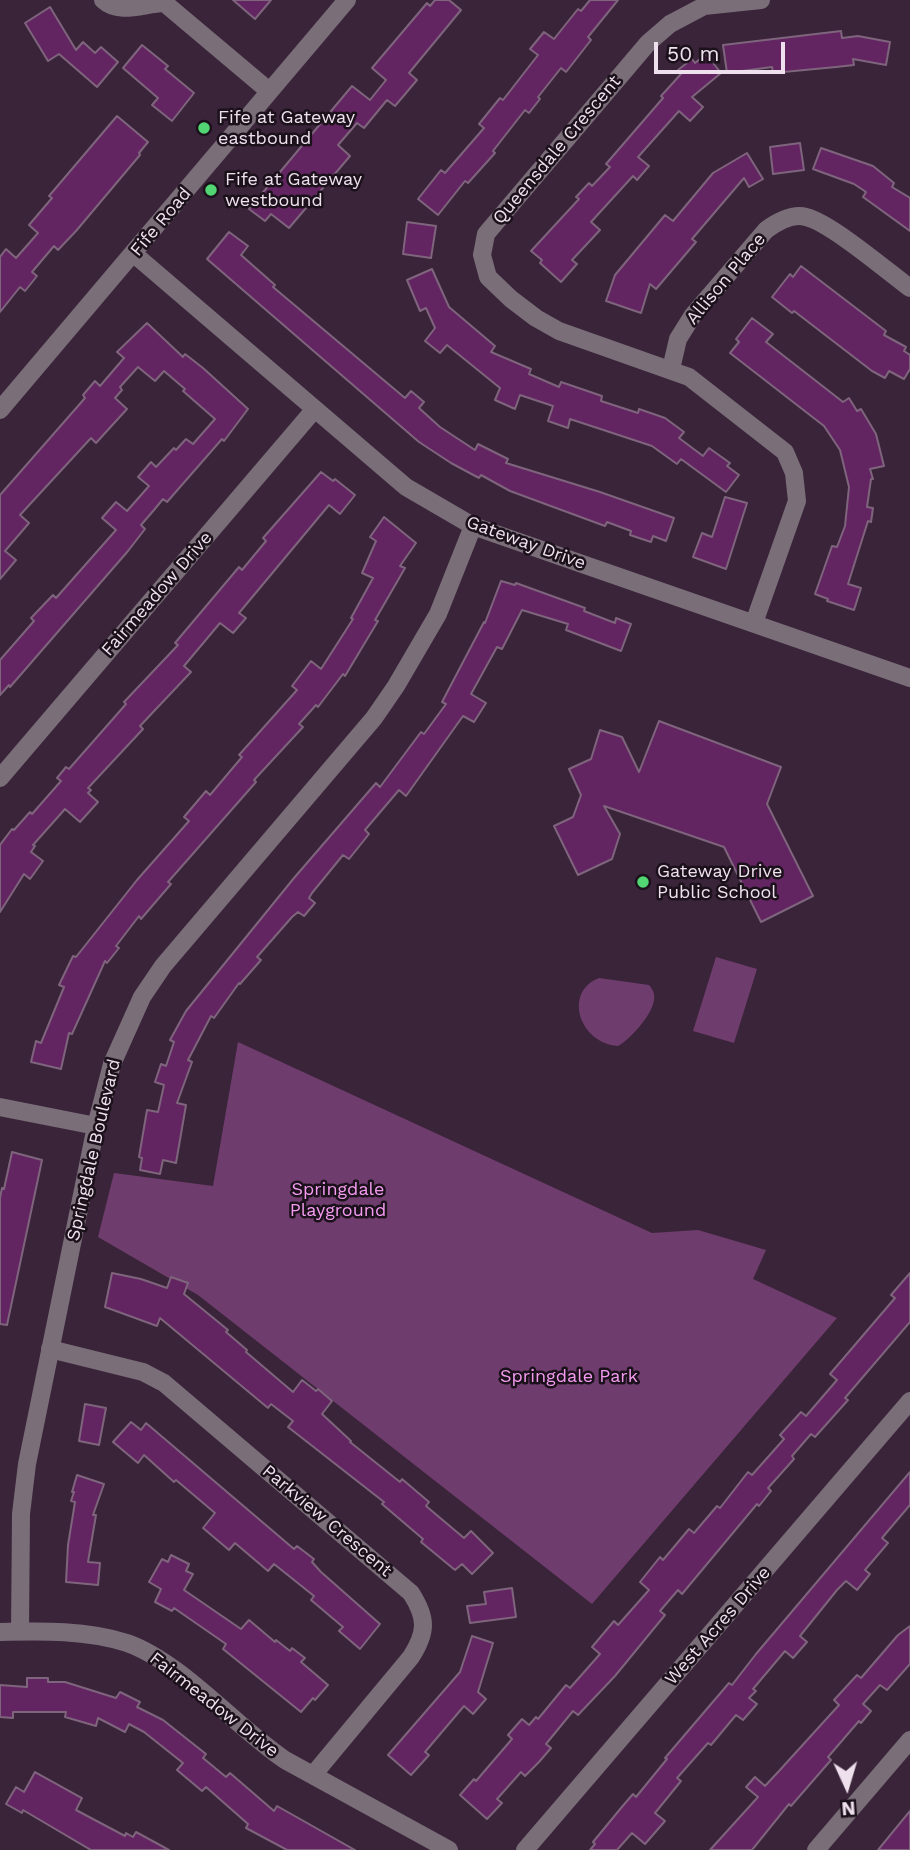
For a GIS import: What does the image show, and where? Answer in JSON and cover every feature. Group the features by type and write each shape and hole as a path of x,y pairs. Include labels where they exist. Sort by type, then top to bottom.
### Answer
{"street":[{"path":"103,0 110,6 123,9 162,1 269,90"},
{"name":"Fife Road","path":"0,410 346,0"},
{"name":"Queensdale Crescent","path":"754,623 797,501 794,473 785,453 689,377 559,331 536,318 510,299 488,277 482,255 486,234 648,43 670,24 704,6 761,0"},
{"name":"Allison Place","path":"671,369 678,340 693,315 766,230 779,220 805,216 831,230 910,288"},
{"name":"Gateway Drive","path":"134,254 406,487 473,526 910,678"},
{"name":"Fairmeadow Drive","path":"0,778 314,410"},
{"name":"Springdale Boulevard","path":"20,1631 21,1514 27,1464 96,1126 112,1064 142,997 163,966 382,708 438,614 473,526"},
{"path":"0,1107 96,1126"},
{"name":"Parkview Crescent","path":"50,1349 143,1372 164,1383 411,1593 421,1609 424,1627 421,1643 313,1775"},
{"name":"West Acres Drive","path":"525,1850 910,1401"},
{"name":"Fairmeadow Drive","path":"0,1632 93,1635 137,1648 180,1675 263,1745 449,1850"},
{"path":"816,1850 910,1740"}],"green space":[{"path":"716,957 757,969 734,1043 693,1031"},
{"path":"599,978 649,985 654,992 654,1001 647,1016 636,1031 618,1046 605,1043 594,1036 585,1027 580,1016 581,994"},
{"name":"Springdale Park","path":"238,1042 652,1233 698,1230 766,1250 753,1279 837,1318 592,1604 198,1295 98,1237 114,1173 213,1186"}],"building":[{"path":"233,0 271,0 255,19"},
{"path":"435,0 449,0 461,10 409,73 417,80 395,106 387,100 364,128 357,123 338,145 350,156 289,228 271,214 265,221 249,209 352,86 370,100 386,80 372,68 427,3 430,6"},
{"path":"590,0 618,0 588,37 591,40 566,72 561,68 529,113 525,110 493,151 495,153 468,183 465,181 438,215 418,199 441,170 445,173 484,128 479,124 500,98 503,100 538,55 530,49 544,32 554,39 578,9 581,11"},
{"path":"50,7 76,50 83,42 95,53 101,47 118,62 97,87 59,54 48,61 25,23"},
{"path":"841,31 842,38 858,36 890,42 886,65 853,59 854,65 773,73 772,67 727,73 723,45"},
{"path":"142,45 168,66 165,69 194,93 172,121 152,105 158,98 123,68"},
{"path":"706,54 721,73 692,97 703,107 690,121 679,111 638,157 649,166 637,180 633,176 591,222 600,230 572,260 577,264 561,282 531,251 579,199 576,197 589,183 592,186 610,167 606,164 663,98 661,96 681,74 678,70 692,59 695,63"},
{"path":"117,116 148,142 76,231 58,250 54,246 32,272 37,276 25,291 20,287 0,312 0,257 6,249 16,258 38,233 29,225 52,198 49,196"},
{"path":"800,143 804,170 773,174 770,147"},
{"path":"821,148 873,166 894,183 892,187 910,198 910,231 863,197 866,192 854,184 813,169"},
{"path":"747,153 763,179 749,187 744,178 692,239 696,242 656,289 650,284 641,313 606,301 615,275 665,215 673,221 713,173"},
{"path":"407,222 436,226 431,258 403,254"},
{"path":"229,232 248,246 241,255 275,285 273,287 405,398 411,391 424,402 419,408 440,427 475,450 478,444 508,459 506,463 674,518 666,541 653,536 651,542 630,535 631,531 607,522 605,526 510,491 451,463 419,442 207,259"},
{"path":"801,266 886,331 884,335 906,347 904,351 910,355 910,369 904,379 889,371 885,378 872,371 772,297 790,274 793,277"},
{"path":"432,269 449,307 495,346 491,352 531,369 529,374 559,387 561,382 602,396 601,401 665,418 684,432 679,438 703,456 709,448 730,463 727,466 739,475 726,492 681,459 677,464 652,446 570,419 568,428 548,421 553,406 520,395 515,409 495,400 500,388 447,345 440,353 425,341 435,328 426,308 420,311 407,280"},
{"path":"752,318 773,334 766,342 843,402 849,398 857,411 861,409 876,434 884,466 870,469 873,479 867,507 873,508 871,522 868,521 848,584 861,588 854,610 815,594 832,546 837,547 845,526 849,487 840,450 824,426 730,353 739,342 736,339"},
{"path":"147,323 183,357 185,354 203,368 248,409 224,441 222,439 167,502 163,499 141,525 145,529 128,551 10,687 9,685 0,695 0,660 34,621 31,618 53,595 56,598 116,530 102,518 116,502 127,511 149,486 138,477 151,462 156,467 186,439 193,444 215,419 164,371 155,381 138,367 120,387 122,390 115,398 127,409 96,443 91,438 20,515 29,523 5,551 16,560 0,579 0,495 85,398 83,395 95,381 100,386 124,358 117,352"},
{"path":"321,472 355,495 340,514 329,505 239,613 246,618 233,633 220,623 184,666 191,672 140,726 143,729 88,788 91,790 88,793 98,802 80,822 65,809 33,845 35,846 31,852 43,861 30,879 24,874 0,912 0,845 12,829 14,830 30,812 32,814 61,781 57,778 66,767 69,769 126,704 124,702 178,645 175,643 239,567 242,570 266,541 263,538"},
{"path":"725,497 747,503 726,569 693,557 702,533 712,537"},
{"path":"384,517 416,543 400,566 405,568 375,620 378,621 345,676 343,674 318,707 316,705 299,724 303,727 254,780 256,782 168,882 171,884 141,919 139,916 116,946 119,948 107,963 105,961 72,1034 69,1033 61,1069 31,1062 36,1041 41,1043 64,987 59,985 73,956 76,957 137,880 189,821 184,817 206,791 210,795 242,757 239,755 297,690 292,686 311,661 321,669 353,619 351,618 373,578 362,573 376,541 370,537"},
{"path":"501,581 515,585 516,583 585,608 584,611 615,623 616,618 631,624 621,651 566,630 568,624 522,610 502,649 497,647 471,694 486,703 474,722 463,716 406,796 399,790 365,830 369,834 349,859 343,855 312,893 309,898 315,903 304,916 298,912 292,917 257,957 261,960 239,983 214,1018 211,1016 188,1060 192,1062 177,1103 186,1105 176,1163 163,1160 160,1174 140,1170 142,1158 139,1157 147,1110 158,1112 164,1085 155,1082 161,1064 166,1066 174,1042 170,1040 186,1011 294,878 376,783 380,787 421,732 424,734 446,704 442,702 485,623"},
{"path":"659,721 781,767 767,804 813,896 761,922 724,847 604,806 620,834 612,859 578,875 554,826 573,817 581,795 569,769 591,759 600,730 622,737 639,772"},
{"path":"12,1152 42,1160 7,1325 0,1324 0,1198"},
{"path":"112,1273 167,1288 171,1277 188,1283 184,1294 228,1330 226,1332 247,1350 246,1352 293,1392 302,1380 316,1391 318,1389 332,1401 322,1414 350,1442 400,1482 402,1479 429,1502 426,1506 464,1538 471,1531 493,1553 472,1574 462,1564 455,1570 421,1542 423,1539 382,1504 384,1502 288,1427 293,1421 271,1404 268,1408 160,1318 157,1326 105,1307"},
{"path":"910,1273 910,1322 845,1398 848,1400 815,1437 811,1434 792,1456 794,1459 768,1488 771,1491 759,1506 757,1504 682,1594 678,1590 660,1611 665,1615 615,1676 578,1715 573,1711 546,1744 551,1748 539,1762 525,1776 521,1772 497,1799 502,1803 487,1819 460,1795 474,1779 476,1781 512,1739 508,1735 522,1719 529,1725 536,1717 538,1719 566,1685 570,1688 600,1654 592,1647 614,1621 618,1625 649,1590 640,1582 660,1557 663,1560 689,1529 694,1533 717,1506 720,1508 748,1472 752,1475 784,1439 780,1435 801,1412 806,1416 837,1380 830,1374 895,1298 891,1295"},
{"path":"85,1404 106,1408 99,1445 79,1441"},
{"path":"131,1422 141,1430 146,1423 294,1549 297,1546 314,1559 312,1562 321,1572 380,1624 360,1649 339,1631 343,1627 311,1600 314,1596 274,1564 268,1571 235,1543 229,1550 203,1528 215,1513 176,1480 174,1482 144,1455 138,1463 113,1442"},
{"path":"910,1472 910,1505 882,1538 888,1543 865,1570 870,1574 857,1590 846,1581 837,1590 800,1636 807,1642 793,1658 785,1651 753,1689 756,1691 749,1698 757,1704 743,1720 736,1715 711,1745 708,1743 677,1778 681,1781 655,1813 665,1821 645,1844 632,1833 617,1850 590,1850 595,1844 593,1842 621,1808 633,1794 636,1797 667,1759 665,1758 729,1683 732,1685"},
{"path":"77,1475 104,1484 93,1515 96,1515 88,1562 100,1563 98,1585 66,1582 68,1545 75,1502 71,1501"},
{"path":"171,1555 189,1564 186,1571 193,1574 184,1590 241,1629 249,1620 275,1642 276,1640 290,1651 292,1648 305,1658 301,1662 328,1685 315,1700 313,1698 301,1712 223,1649 226,1644 174,1608 172,1611 155,1602 161,1589 149,1582 162,1559 168,1562"},
{"path":"512,1588 516,1617 470,1623 467,1606 486,1604 484,1592"},
{"path":"910,1626 910,1664 887,1690 880,1685 863,1704 871,1711 828,1757 831,1760 791,1806 789,1804 752,1850 710,1850 758,1797 746,1787 755,1777 765,1786 839,1705 834,1700 857,1675 861,1678 898,1635"},
{"path":"472,1636 493,1643 478,1692 486,1699 473,1714 464,1706 425,1752 429,1755 411,1775 388,1755 460,1672"},
{"path":"27,1678 48,1678 48,1682 65,1682 116,1698 120,1692 140,1702 137,1707 163,1720 206,1754 203,1758 226,1777 230,1773 274,1811 277,1806 355,1850 287,1850 246,1828 248,1824 206,1787 202,1791 177,1770 183,1763 144,1732 129,1724 125,1732 98,1718 96,1726 65,1717 66,1712 13,1712 13,1718 0,1717 0,1685 27,1687"},
{"path":"35,1772 82,1798 76,1810 125,1836 126,1833 133,1837 136,1832 169,1850 91,1850 23,1810 22,1813 6,1804 16,1787 24,1792"},
{"path":"910,1811 910,1850 878,1850"}],"place":[{"name":"Fife at Gateway eastbound","path":"204,128"},
{"name":"Fife at Gateway westbound","path":"211,190"},
{"name":"Gateway Drive Public School","path":"643,882"}],"park label":[{"name":"Springdale Playground","path":"338,1200"}]}
